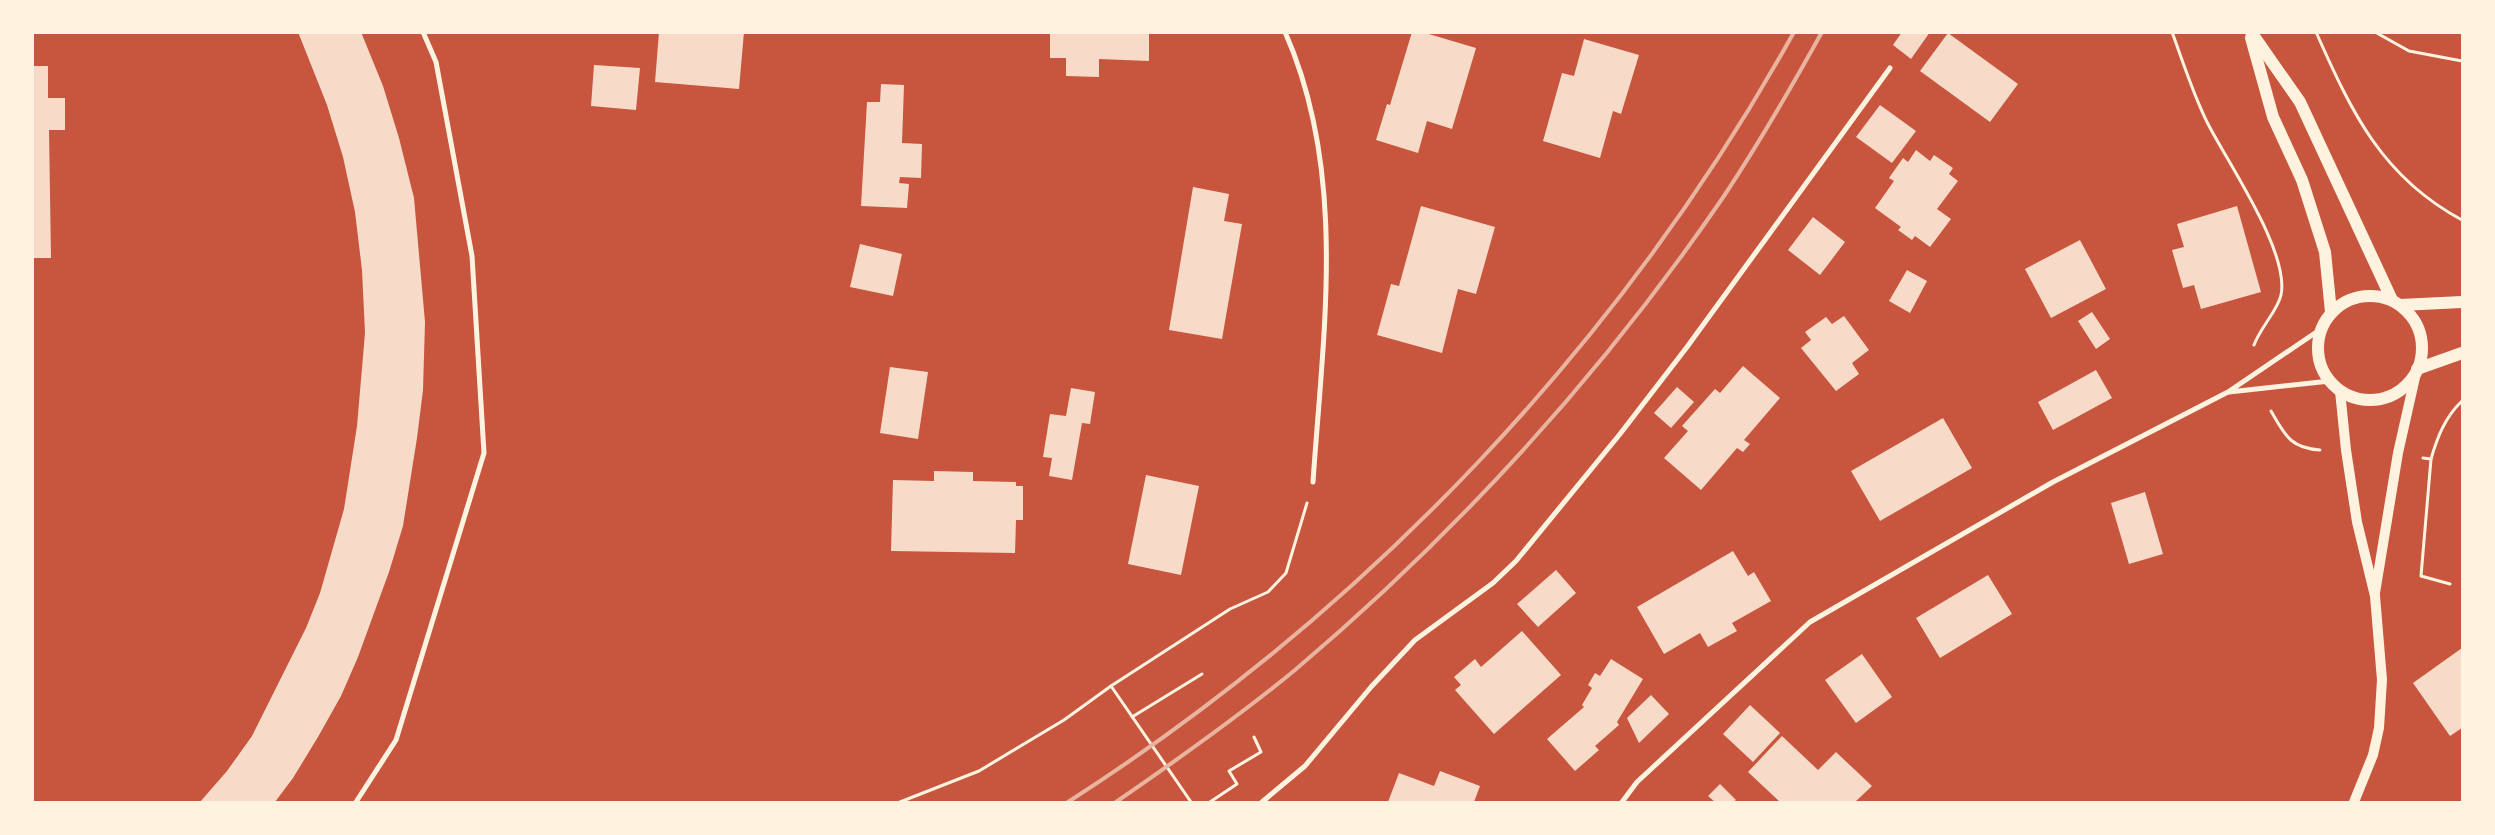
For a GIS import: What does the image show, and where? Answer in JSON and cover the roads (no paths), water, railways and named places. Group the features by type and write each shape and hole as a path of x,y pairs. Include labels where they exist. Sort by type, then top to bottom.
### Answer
{"main road":[{"path":"2251,32 2300,102 2396,302 2413,318 2421,334 2422,358 2417,371 2398,453 2374,596"},
{"path":"2251,32 2273,116 2302,180 2325,252 2331,312"},
{"path":"2462,302 2396,302 2366,295 2353,298 2331,312 2320,329 2318,356 2330,382 2340,391 2354,398 2368,400 2383,399 2396,393 2408,384 2417,371 2462,353"},
{"path":"2340,391 2346,450 2357,522 2374,596 2382,680 2382,704 2373,754 2354,802"}],"street":[{"path":"356,802 396,740 484,453 472,256 436,62 423,32"},
{"path":"1285,32 1295,56 1313,112 1324,180 1326,271 1313,482"},
{"path":"1262,802 1305,766 1371,687 1415,640 1493,583 1516,561 1620,434 1681,355 1890,68"},
{"path":"1622,802 1637,782 1810,622 2052,482 2228,392 2320,329"},
{"path":"2228,392 2330,382"}],"railway":[{"path":"1068,802 1178,727 1283,645 1383,556 1478,462 1567,362 1650,257 1725,147 1794,32"},
{"path":"1116,802 1252,705 1295,670 1414,563 1525,448 1578,387 1678,262 1750,156 1822,32"}]}
